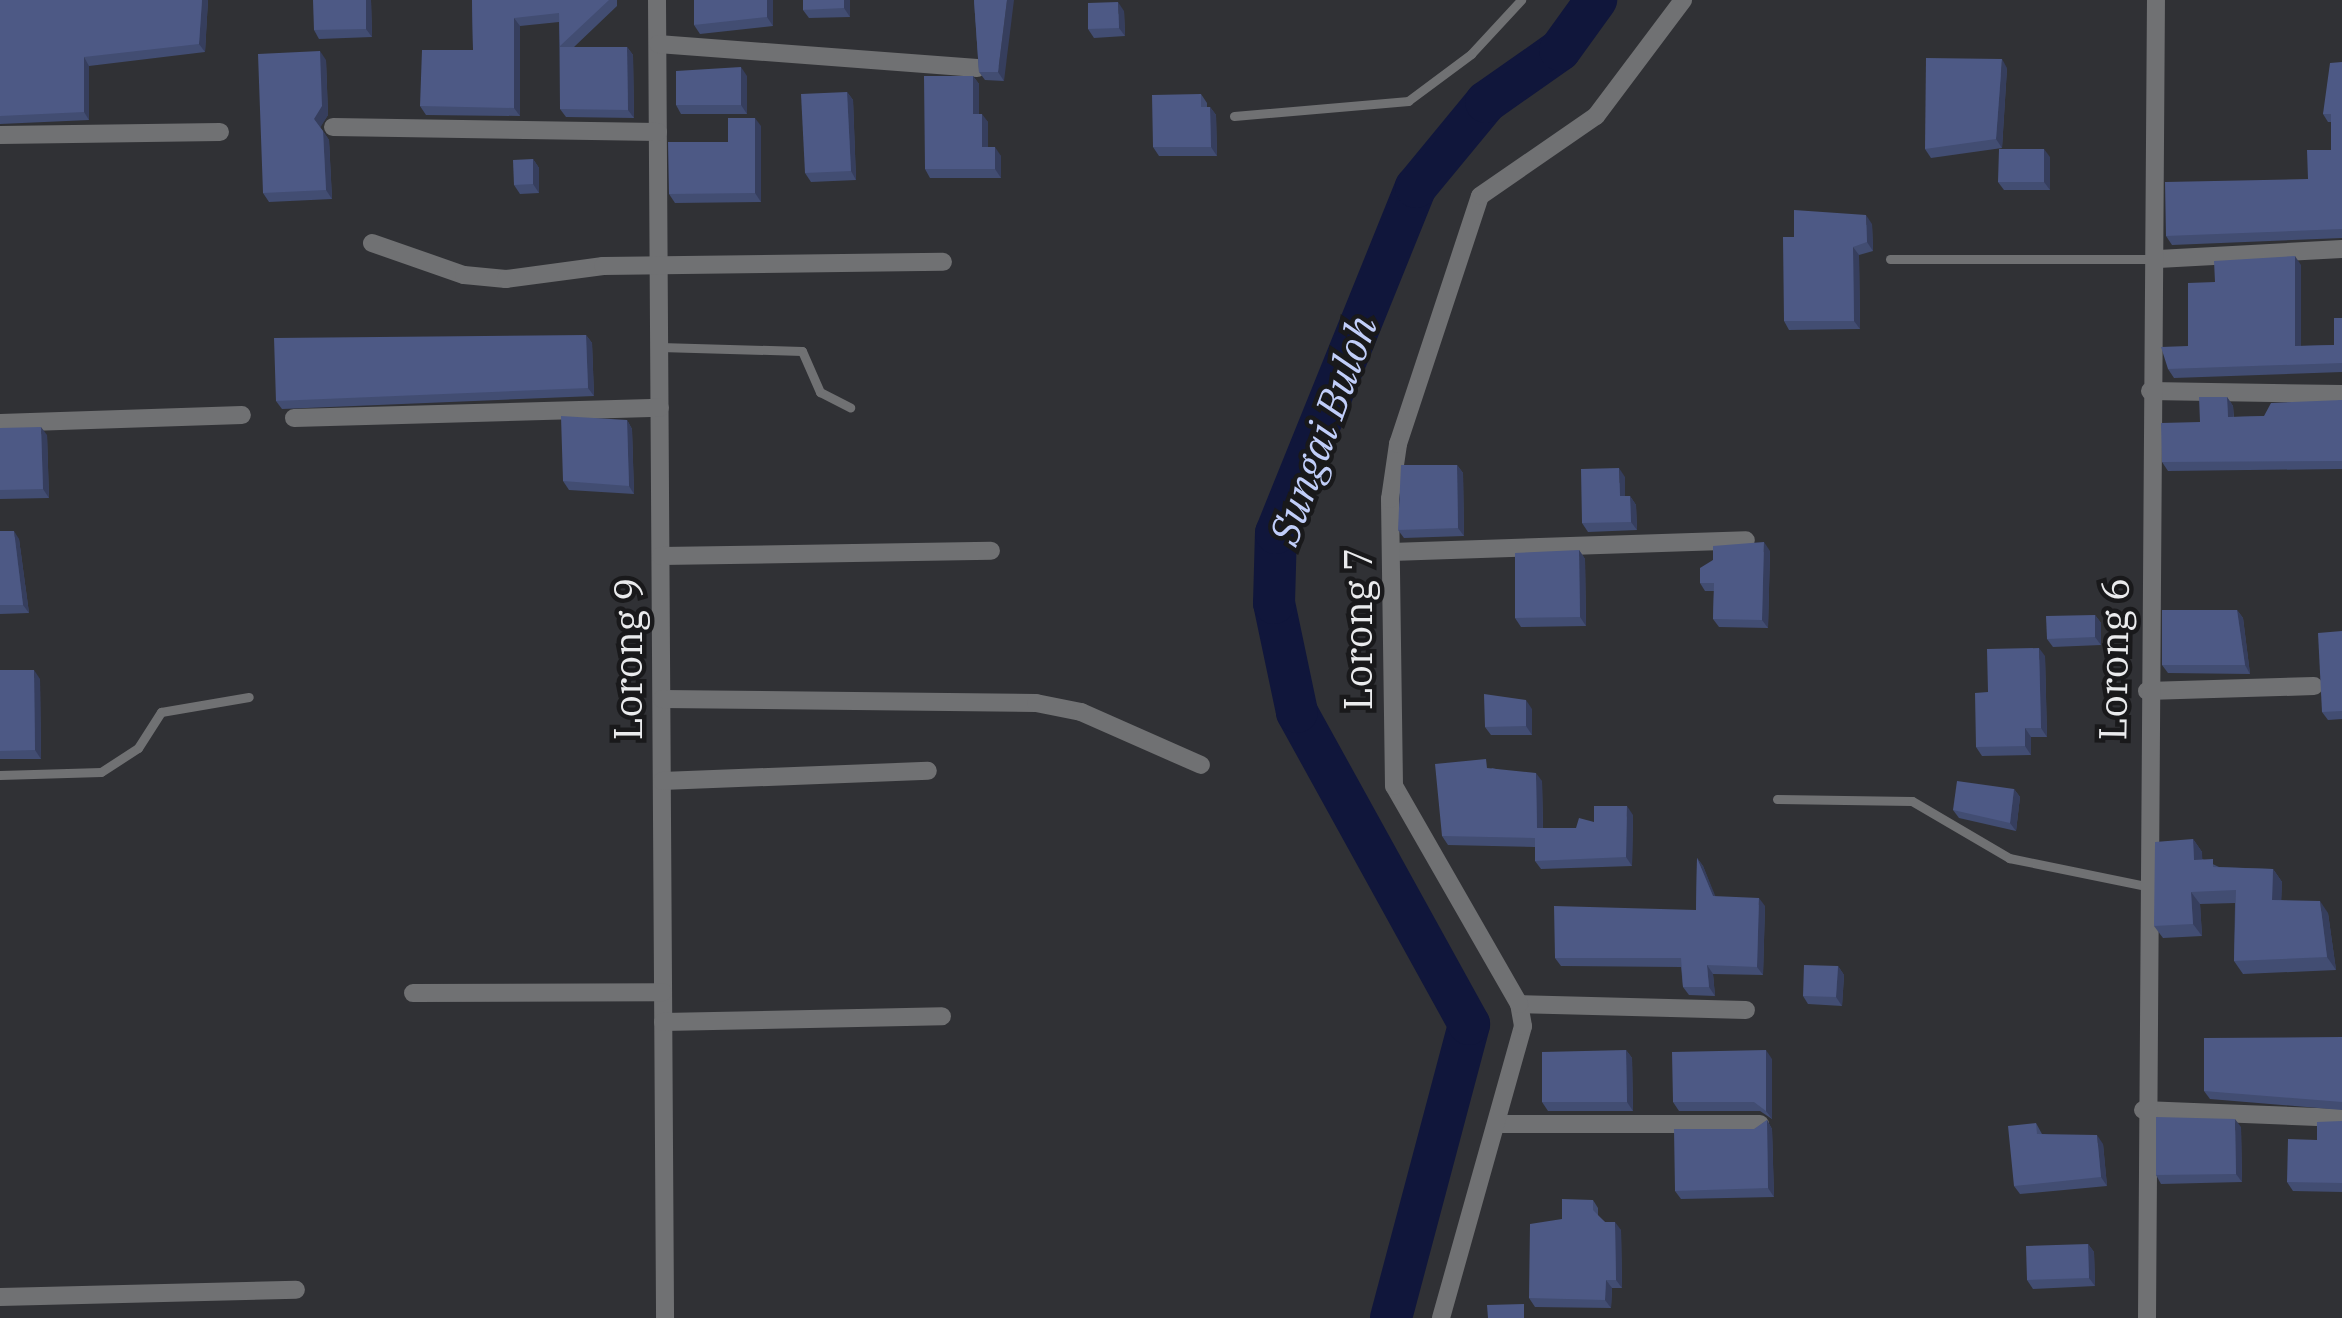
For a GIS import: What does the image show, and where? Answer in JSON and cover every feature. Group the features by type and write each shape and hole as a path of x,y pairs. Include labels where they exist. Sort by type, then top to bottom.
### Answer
{"street":[{"name":"Lorong 9","path":"657,0 665,1318"},
{"name":"Lorong 7","path":"1519,1004 1394,786 1391,552 1398,444 1441,333 1470,212 1492,181 1597,116 1683,0"},
{"name":"Lorong 6","path":"2147,1318 2143,1110 2150,392 2158,259 2156,0"},
{"path":"658,44 977,68"},
{"path":"333,127 658,131"},
{"path":"0,136 220,132"},
{"path":"372,244 464,275 506,279 659,266 943,262"},
{"path":"2158,259 2342,250"},
{"path":"2150,392 2342,394"},
{"path":"294,418 660,408"},
{"path":"0,423 242,415"},
{"path":"1391,552 1746,540"},
{"path":"661,556 991,551"},
{"path":"2147,692 2314,686"},
{"path":"662,699 1036,704 1081,712 1202,765"},
{"path":"662,781 928,770"},
{"path":"413,993 663,992"},
{"path":"1442,1318 1522,1052 1519,1004 1746,1010"},
{"path":"663,1022 942,1016"},
{"path":"2143,1110 2342,1118"},
{"path":"1497,1124 1760,1124"},
{"path":"0,1297 296,1290"}],"lane":[{"path":"1234,116 1408,101 1471,54 1521,0"},
{"path":"1890,260 2158,259"},
{"path":"660,347 802,351 823,395 850,407"},
{"path":"0,775 101,772 138,748 161,712 249,697"},
{"path":"1778,799 1912,801 2008,858 2145,886"}],"building":[{"path":"0,0 202,0 199,44 84,57 84,112 0,116"},
{"path":"313,0 366,0 366,29 314,30"},
{"path":"472,0 609,0 560,46 559,13 514,18 514,108 420,106 422,50 473,50"},
{"path":"694,0 767,0 767,17 694,25"},
{"path":"803,0 844,0 844,8 803,10"},
{"path":"974,0 1007,0 998,72 979,72"},
{"path":"1118,2 1119,28 1088,29 1088,3"},
{"path":"560,47 627,47 628,110 560,109"},
{"path":"320,51 322,106 314,119 323,131 326,190 263,193 258,54"},
{"path":"1926,58 2002,59 1996,139 1925,149"},
{"path":"2342,62 2342,229 2166,236 2165,182 2308,179 2307,150 2331,150 2331,114 2323,114 2330,63"},
{"path":"741,67 741,105 676,105 676,71"},
{"path":"924,76 973,76 973,114 982,114 982,147 995,147 995,169 925,169"},
{"path":"847,92 851,171 805,173 801,94"},
{"path":"1201,94 1201,107 1210,107 1211,147 1153,147 1152,95"},
{"path":"728,118 755,118 755,193 669,194 668,142 728,142"},
{"path":"1999,149 2044,149 2044,182 1998,182"},
{"path":"533,159 533,184 514,185 513,160"},
{"path":"1794,210 1866,215 1867,242 1853,247 1854,321 1784,321 1783,237 1794,237"},
{"path":"2295,256 2295,346 2334,345 2334,318 2342,318 2342,363 2168,369 2161,347 2188,346 2188,283 2215,282 2214,261"},
{"path":"586,335 588,388 276,401 274,338"},
{"path":"2199,397 2227,397 2228,417 2264,416 2271,403 2342,400 2342,461 2162,462 2161,423 2200,422"},
{"path":"561,416 627,420 629,486 563,481"},
{"path":"41,427 43,489 0,490 0,428"},
{"path":"1401,465 1457,465 1458,528 1398,530"},
{"path":"1619,468 1620,496 1630,496 1631,522 1582,523 1581,469"},
{"path":"0,531 14,531 23,605 0,605"},
{"path":"1764,542 1762,620 1713,619 1714,583 1700,583 1700,568 1713,560 1713,546"},
{"path":"1579,550 1580,617 1515,618 1515,553"},
{"path":"2162,610 2237,610 2245,665 2162,665"},
{"path":"2095,615 2095,637 2047,639 2046,616"},
{"path":"2342,631 2342,711 2322,712 2318,633"},
{"path":"2039,648 2041,728 2025,728 2025,746 1976,747 1975,693 1988,692 1987,649"},
{"path":"0,670 34,670 35,750 0,751"},
{"path":"1484,694 1526,700 1526,726 1485,727"},
{"path":"1486,759 1487,768 1536,773 1537,828 1576,828 1579,818 1594,822 1594,806 1627,806 1626,857 1535,861 1535,838 1442,836 1435,764"},
{"path":"1957,781 2014,789 2010,823 1953,810"},
{"path":"2193,839 2194,860 2213,859 2213,867 2273,869 2272,900 2320,901 2327,957 2234,961 2236,890 2191,892 2193,924 2154,926 2155,842"},
{"path":"1697,858 1713,896 1759,898 1757,967 1707,965 1709,987 1683,987 1681,958 1555,958 1554,906 1696,910"},
{"path":"1804,965 1838,966 1836,997 1803,996"},
{"path":"2342,1037 2342,1102 2204,1091 2204,1038"},
{"path":"1626,1050 1627,1102 1542,1102 1542,1052"},
{"path":"1766,1050 1766,1111 1754,1102 1673,1102 1672,1052"},
{"path":"2156,1117 2235,1119 2236,1174 2156,1175"},
{"path":"1767,1120 1768,1188 1675,1191 1674,1129 1754,1129"},
{"path":"2342,1121 2342,1183 2287,1182 2288,1139 2317,1140 2317,1122"},
{"path":"2036,1123 2037,1134 2097,1135 2101,1177 2014,1186 2008,1126"},
{"path":"1562,1199 1593,1200 1593,1210 1605,1222 1615,1222 1616,1280 1606,1280 1605,1300 1529,1298 1530,1224 1562,1219"},
{"path":"2088,1244 2089,1278 2027,1280 2026,1246"},
{"path":"1524,1304 1524,1318 1488,1318 1487,1305"}],"waterway":[{"name":"Sungai Buloh","path":"1391,1318 1469,1024 1297,712 1274,603 1276,533 1416,187 1486,102 1560,50 1596,0"}]}
